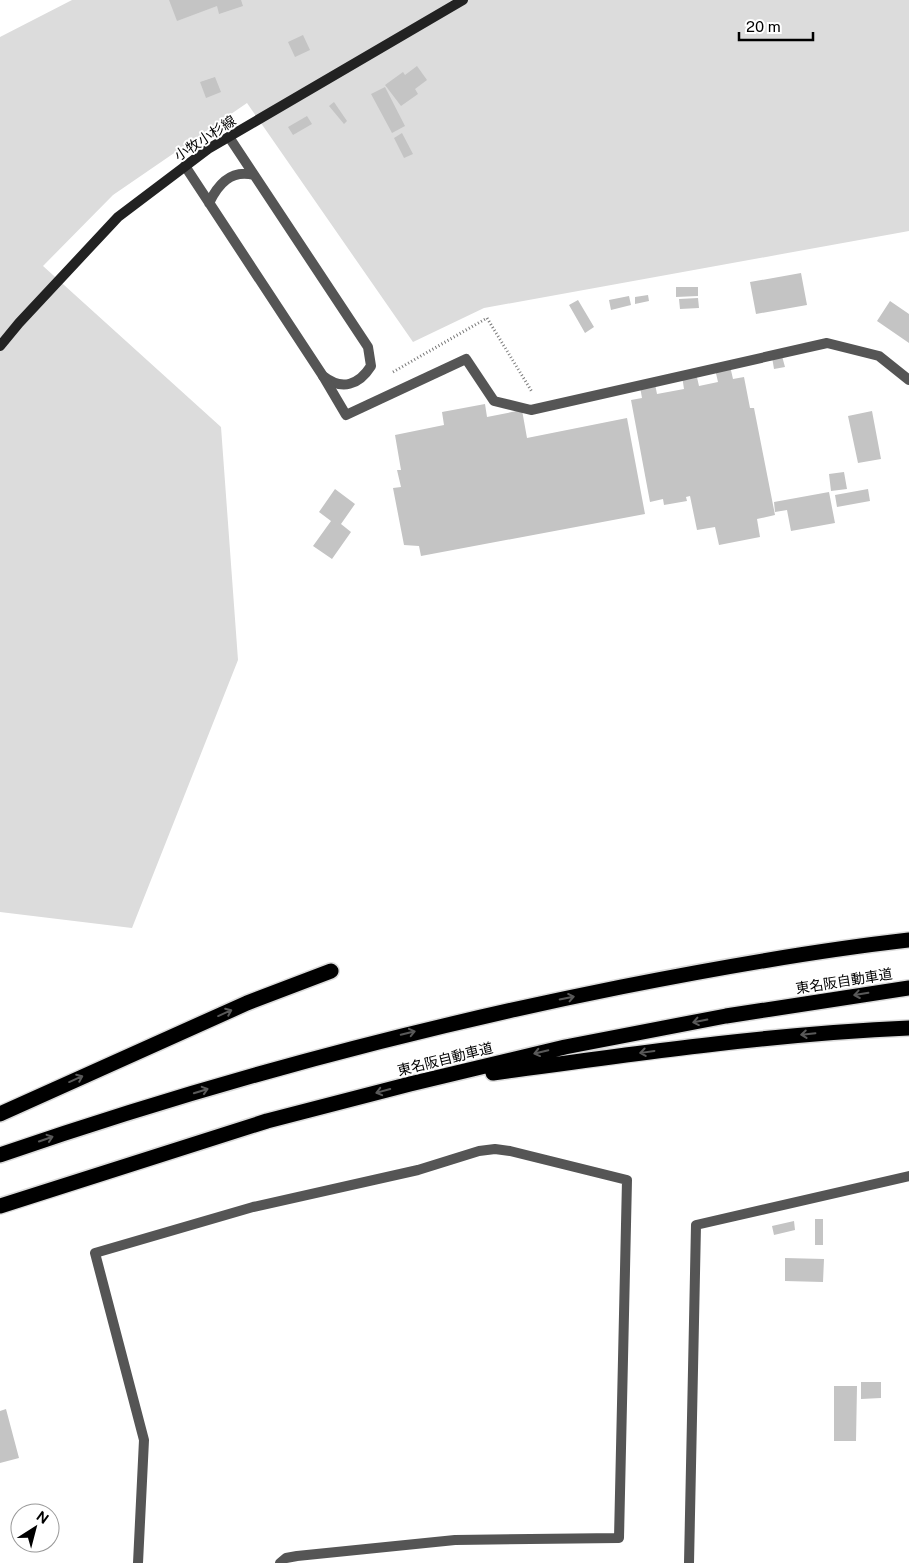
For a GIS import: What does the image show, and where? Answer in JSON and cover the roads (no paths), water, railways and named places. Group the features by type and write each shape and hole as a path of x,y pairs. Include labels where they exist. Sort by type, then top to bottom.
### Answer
{"highway":[{"path":"0,1155 89,1124 250,1076 410,1033 550,1001 725,966 909,940"},
{"path":"0,1114 247,1003 331,971"},
{"name":"東名阪自動車道","path":"0,1206 267,1121 566,1046 736,1014 909,988"},
{"path":"410,1084 724,1042 826,1032 909,1028"}],"main road":[{"name":"小牧小杉線","path":"0,346 19,323 118,217 185,166 229,137 463,0"}],"street":[{"path":"229,137 368,347 372,357 371,366 363,377 348,386 331,382 323,376"},
{"path":"185,166 346,414 466,359 494,401 531,410 828,343 879,356 909,380"},
{"path":"209,203 216,189 225,179 240,173 254,175"},
{"path":"138,1563 144,1440 95,1253 244,1209 418,1170 479,1151 495,1149 627,1180 618,1538 455,1540 297,1556 286,1558 280,1563"},
{"path":"689,1563 696,1224 909,1176"}]}
